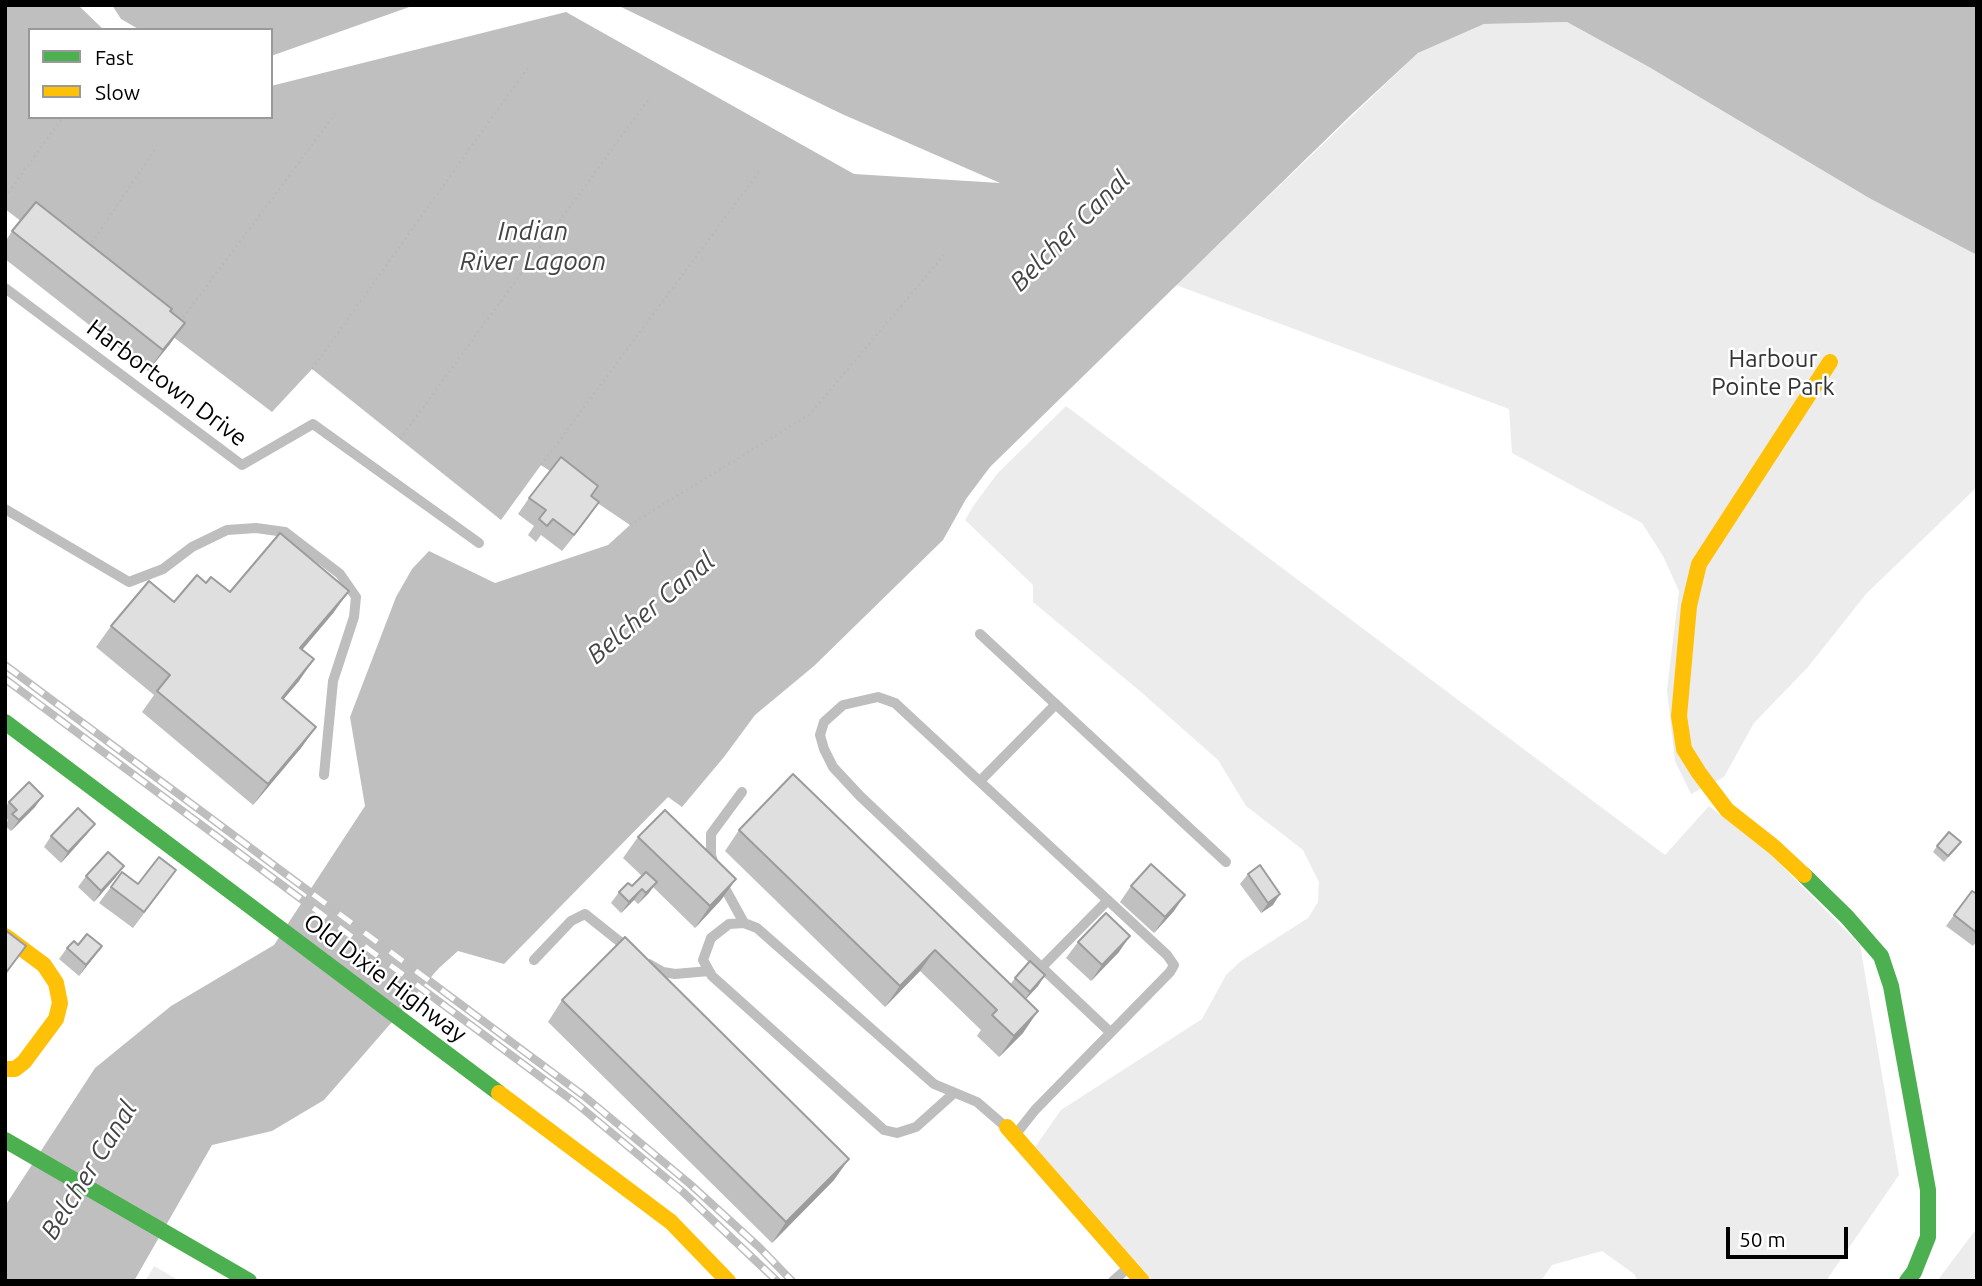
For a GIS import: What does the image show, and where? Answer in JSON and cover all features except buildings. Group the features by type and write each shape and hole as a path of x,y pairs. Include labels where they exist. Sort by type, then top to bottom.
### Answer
{"street":[{"path":"1830,362 1699,564 1689,606 1679,716 1684,749 1727,810 1774,846 1847,917 1881,956 1891,986 1928,1190 1928,1237 1914,1272 1907,1281"},
{"name":"Old Dixie Highway","path":"5,723 671,1222 728,1281"},
{"path":"5,936 44,965 56,983 60,1003 56,1019 24,1062 15,1069 5,1069"},
{"path":"1010,1132 1142,1281"},
{"path":"5,1140 249,1281"}],"lane":[{"name":"Harbortown Drive","path":"5,288 242,466 313,424 479,543"},
{"path":"5,509 130,582 163,569 192,547 227,530 256,528 285,532 340,574 356,597 354,617 333,681 324,775"},
{"path":"980,634 1226,862"},
{"path":"954,1093 916,1127 897,1133 884,1130 712,976 703,960 711,938 729,924 744,923 757,928 934,1084 976,1102 1010,1132 1035,1110 1170,972 1174,965 1167,955 895,703 878,696 843,705 824,722 820,735 833,767 870,806 1110,1032"},
{"path":"980,782 1056,704"},
{"path":"742,792 711,834 710,843 713,864 744,923"},
{"path":"1042,967 1108,900"},
{"path":"534,960 571,921 585,914 642,960 663,972 676,974 709,971"},
{"path":"1113,1281 1129,1266"}],"path":[{"path":"312,369 529,66"},
{"path":"400,439 648,100"},
{"path":"179,324 334,114"},
{"path":"5,197 62,119"},
{"path":"86,250 156,148"},
{"path":"541,465 760,172"},
{"path":"630,524 810,414 944,255"}],"green space":[{"name":"Harbour Pointe Park","path":"1567,22 1977,255 1977,487 1866,594 1808,667 1754,723 1724,777 1691,794 1675,761 1667,690 1679,591 1663,556 1642,523 1512,453 1509,409 1176,285 1418,53 1484,24"},
{"path":"1066,406 1665,855 1709,806 1769,853 1860,945 1899,1175 1826,1281 1638,1281 1634,1274 1602,1251 1552,1265 1541,1281 1153,1281 1035,1147 1061,1110 1202,1019 1226,975 1241,961 1308,918 1318,902 1319,882 1303,850 1246,806 1218,760 1033,602 1033,585 965,520 997,474"},
{"path":"1977,1228 1977,1281 1937,1281"},
{"path":"154,1266 180,1281 145,1281"}],"water":[{"name":"Indian River Lagoon","path":"5,5 78,5 102,28 28,28 28,119 273,119 273,85 566,12 854,174 1000,183 842,114 617,5 1977,5 1977,255 1871,199 1649,67 1567,22 1484,24 1418,53 990,467 966,499 943,540 814,666 755,715 682,807 668,797 504,964 458,951 439,968 324,1100 272,1131 212,1145 134,1281 5,1281 5,1206 95,1068 171,1006 274,945 365,806 350,717 396,597 412,569 429,551 495,583 608,545 630,525 541,465 501,520 312,369 272,412 5,209"},
{"path":"112,5 415,5 273,55 273,28 137,28 121,19"}],"railway":[{"path":"5,665 584,1096 690,1184 792,1281"},
{"path":"5,679 577,1104 683,1192 777,1281"}],"traffic: fast":[{"path":"5,722 499,1093"},
{"path":"1804,875 1847,917 1881,956 1891,986 1928,1190 1928,1237 1914,1272 1907,1281"},
{"path":"5,1140 249,1281"}],"traffic: slow":[{"path":"1804,875 1727,810 1684,749 1679,716 1689,606 1699,564 1830,362"},
{"path":"5,936 44,965 56,983 60,1003 56,1019 24,1062 15,1069 5,1069"},
{"path":"499,1093 671,1222 728,1281"},
{"path":"1007,1127 1142,1281"}],"water label":[{"name":"Belcher Canal","path":"1070,231"},
{"name":"Belcher Canal","path":"651,608"},
{"name":"Belcher Canal","path":"89,1170"}]}
